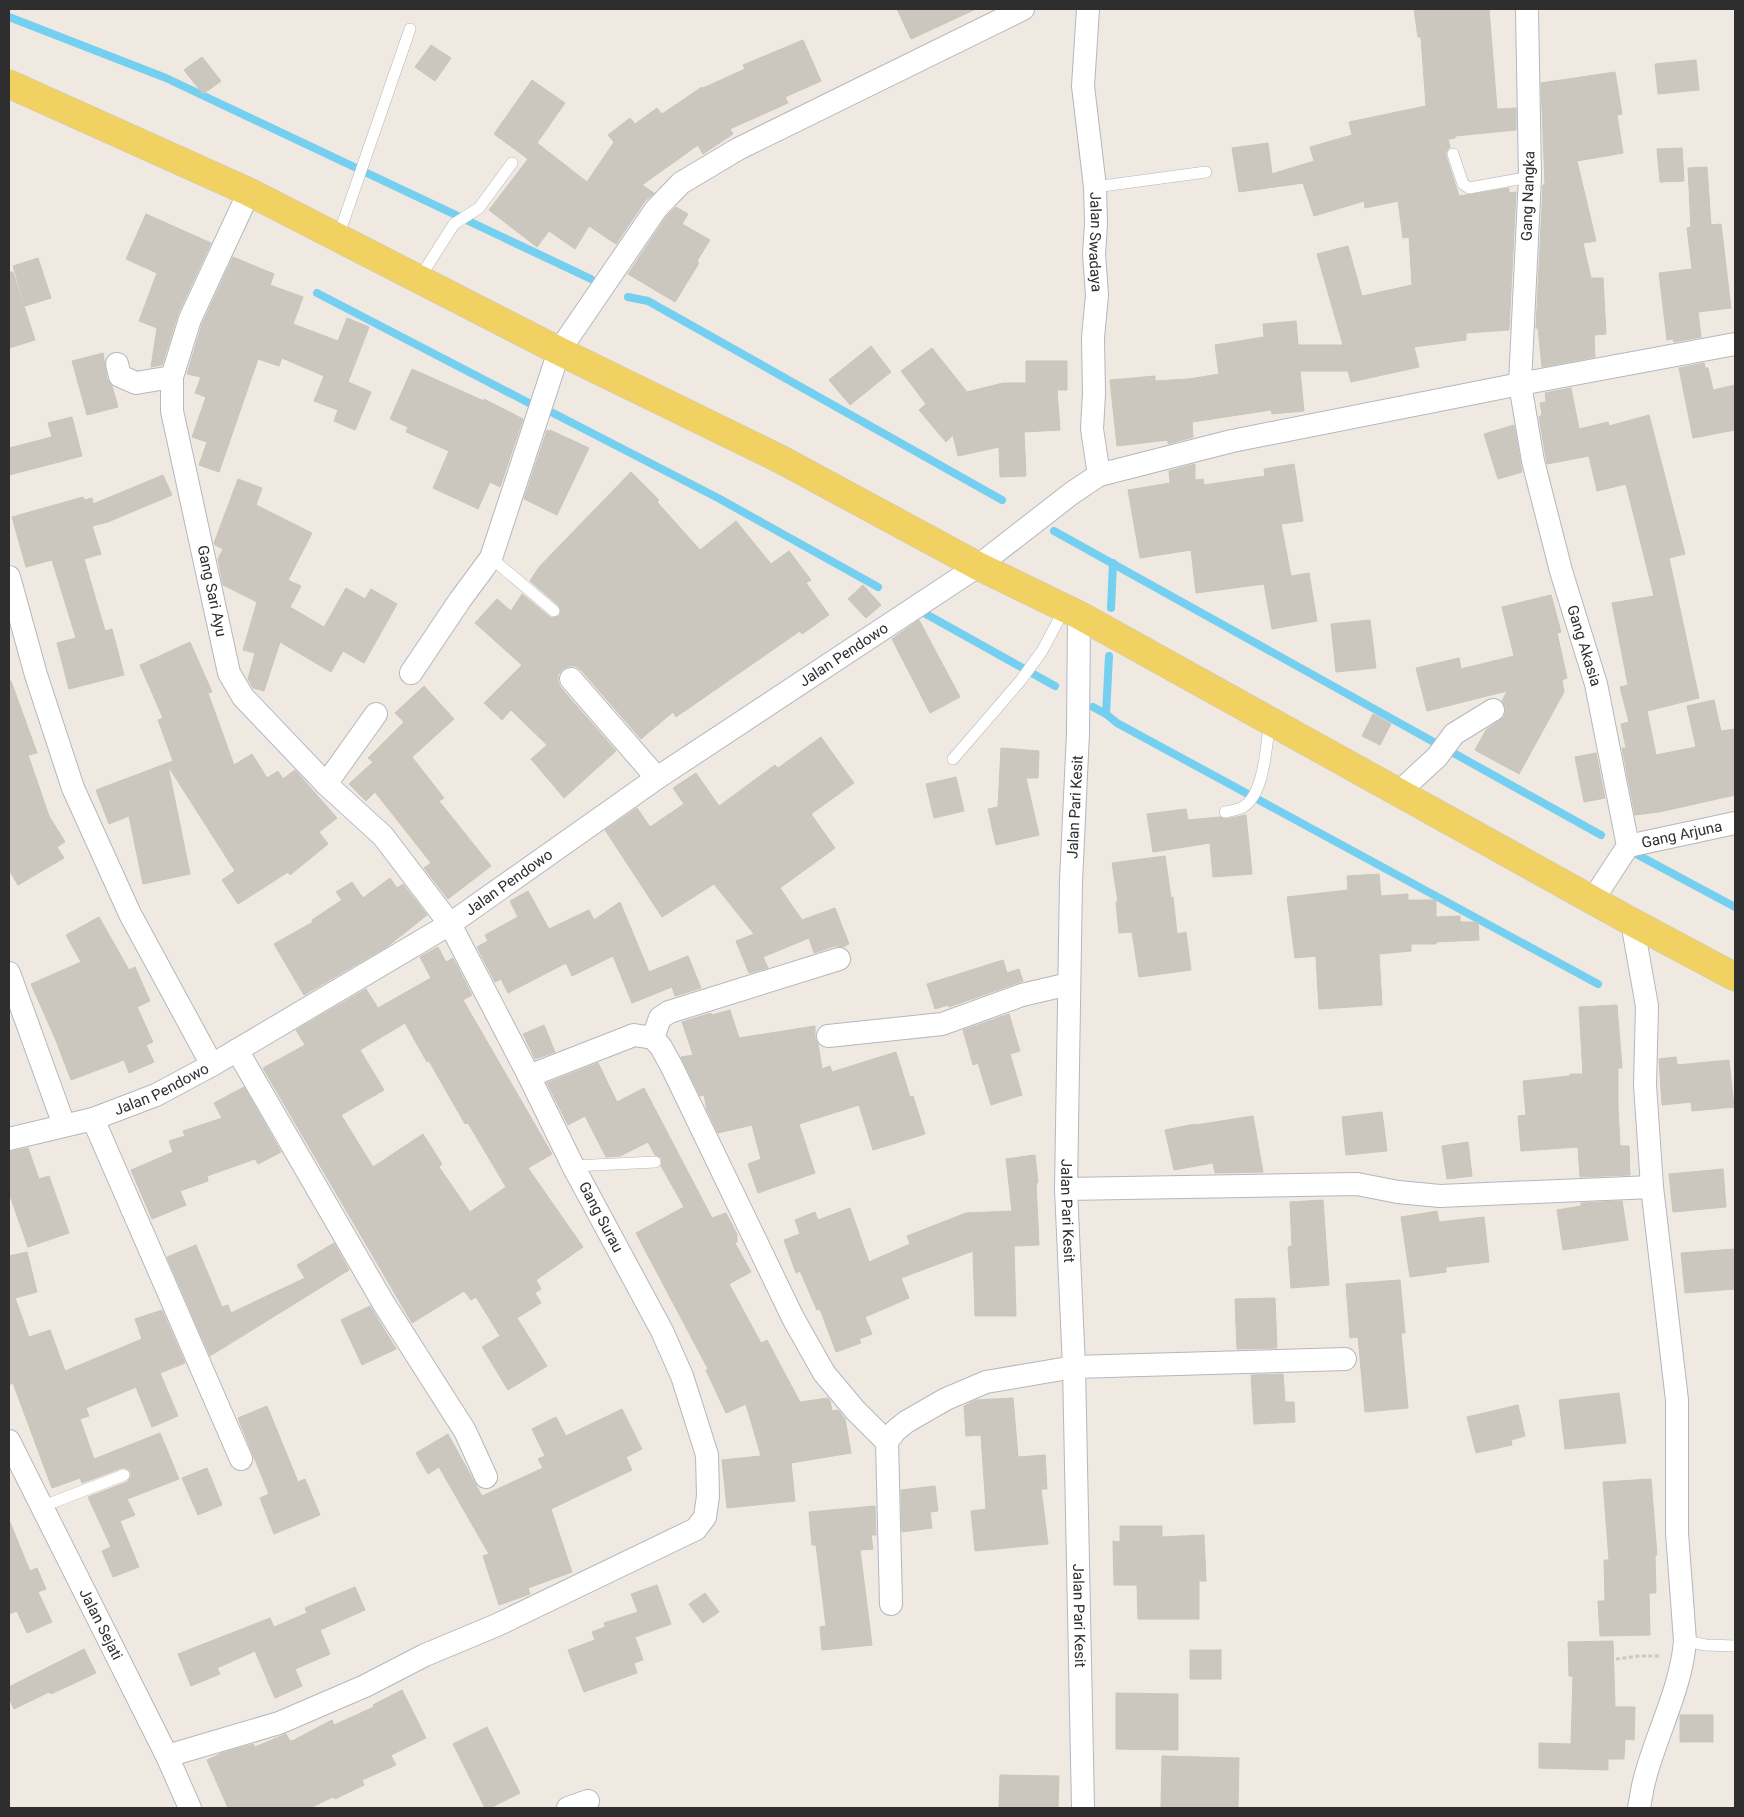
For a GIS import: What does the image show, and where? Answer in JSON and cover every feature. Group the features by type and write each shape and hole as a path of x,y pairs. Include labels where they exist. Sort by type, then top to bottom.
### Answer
{"main road":[{"path":"9,84 249,192 559,351 782,460 978,566 1072,611 1592,900 1735,977"}],"street":[{"path":"410,674 460,600 492,558 559,351 656,209 682,184 738,149 1023,9"},
{"name":"Jalan Swadaya","path":"1088,9 1083,86 1095,188 1096,224 1094,254 1097,295 1092,429 1099,475"},
{"name":"Gang Nangka","path":"1520,384 1530,176 1527,9"},
{"name":"Gang Sari Ayu","path":"249,192 190,319 172,376 172,411 229,673 243,696 326,784 383,836 450,924"},
{"name":"Jalan Pendowo","path":"9,1139 93,1119 156,1096 212,1065 450,924 657,778 978,566 1072,493 1099,475 1232,441 1735,344"},
{"path":"117,364 120,376 136,383 172,376"},
{"name":"Gang Akasia","path":"1520,384 1533,461 1558,562 1596,684 1628,846"},
{"path":"9,577 36,675 73,788 130,914 212,1065"},
{"name":"Jalan Pari Kesit","path":"1072,611 1078,733 1071,881 1066,1189 1074,1366 1083,1808"},
{"path":"571,679 657,778"},
{"path":"1399,792 1437,757 1454,734 1493,710"},
{"path":"326,784 376,714"},
{"name":"Gang Arjuna","path":"1628,846 1735,823"},
{"path":"1592,900 1628,846"},
{"path":"1632,922 1647,1006 1645,1084 1652,1187 1677,1400 1677,1533 1685,1649 1669,1709 1644,1778 1639,1808"},
{"name":"Gang Surau","path":"166,1756 279,1723 365,1686 425,1655 497,1625 696,1528 705,1517 708,1496 707,1455 682,1376 662,1331 573,1166 529,1076 450,924"},
{"path":"653,1038 660,1018 669,1012 839,959"},
{"path":"9,973 64,1125"},
{"path":"828,1036 942,1024 1022,996 1069,984"},
{"path":"529,1076 634,1035 653,1038 661,1047 672,1066 793,1318 824,1373 855,1410 887,1442"},
{"path":"237,1050 384,1304 465,1431 486,1478"},
{"path":"93,1119 241,1459"},
{"path":"1066,1189 1357,1184 1398,1192 1440,1196 1652,1187"},
{"path":"891,1604 887,1442 895,1431 906,1422 946,1399 986,1382 1074,1366 1345,1360"},
{"name":"Jalan Sejati","path":"9,1441 190,1808"}],"lane":[{"path":"338,238 410,29"},
{"path":"1454,154 1463,184 1469,188 1530,176"},
{"path":"419,279 454,224 480,208 512,163"},
{"path":"1095,188 1206,172"},
{"path":"492,558 554,611"},
{"path":"953,759 1021,680 1072,611"},
{"path":"1225,812 1242,808 1251,800 1260,784 1270,721"},
{"path":"573,1166 655,1162"},
{"path":"41,1507 124,1475"},
{"path":"1685,1649 1706,1645 1735,1646"}],"path":[{"path":"1616,1659 1685,1649"}],"building":[{"path":"897,9 976,9 911,39"},
{"path":"1414,9 1489,9 1497,109 1516,108 1516,130 1455,136 1455,138 1448,139 1450,147 1446,152 1446,156 1459,196 1509,188 1509,193 1516,192 1509,330 1466,333 1466,340 1414,347 1419,367 1351,382 1348,371 1300,371 1304,411 1272,414 1271,410 1192,422 1193,437 1168,444 1168,440 1117,446 1110,380 1155,376 1155,381 1189,379 1219,374 1215,345 1264,337 1263,324 1296,321 1298,345 1343,345 1317,254 1348,246 1362,296 1412,285 1409,237 1403,238 1398,201 1365,208 1364,201 1314,216 1303,183 1239,192 1232,148 1268,143 1272,174 1314,161 1310,147 1352,135 1349,122 1426,106 1421,37 1418,37"},
{"path":"803,40 821,81 785,97 788,103 730,129 733,134 703,154 698,145 642,185 654,193 645,201 616,244 589,226 575,249 549,231 537,247 489,210 528,159 494,134 532,80 565,103 537,143 587,182 614,142 608,135 630,118 635,124 657,108 662,114 702,87 745,69 743,65"},
{"path":"431,45 451,58 435,81 415,67"},
{"path":"202,57 221,81 203,94 184,70"},
{"path":"1696,60 1699,90 1658,94 1655,64"},
{"path":"1615,72 1622,114 1617,115 1623,153 1577,161 1596,241 1583,243 1591,278 1603,278 1606,334 1594,335 1595,357 1542,367 1538,328 1536,328 1543,185 1545,185 1541,83"},
{"path":"1682,148 1684,181 1660,182 1657,149"},
{"path":"1707,167 1711,225 1721,224 1731,308 1698,312 1701,337 1674,342 1673,339 1667,340 1659,273 1692,269 1687,228 1691,227 1688,168"},
{"path":"676,207 688,214 682,224 710,240 697,261 699,263 675,302 628,274 666,217"},
{"path":"146,214 211,243 178,314 162,365 151,367 157,328 139,321 157,273 126,259"},
{"path":"233,257 274,274 270,285 303,297 293,324 338,341 347,318 369,327 348,382 371,392 355,430 334,421 338,410 314,401 324,376 282,358 279,366 258,359 219,472 199,465 207,442 192,437 206,397 195,393 201,377 187,374 202,324"},
{"path":"38,258 51,298 25,306 13,266"},
{"path":"9,272 13,272 35,340 9,348"},
{"path":"871,346 891,372 850,405 829,380"},
{"path":"932,348 967,392 1003,383 1026,383 1026,361 1067,361 1067,390 1057,390 1060,430 1024,432 1026,476 1000,477 999,447 958,456 953,435 946,442 919,410 926,404 901,371"},
{"path":"103,353 107,379 112,386 118,407 87,415 72,361"},
{"path":"1704,363 1705,368 1708,368 1713,390 1735,385 1735,430 1693,438 1679,368"},
{"path":"412,369 484,401 484,399 523,419 500,487 490,482 478,509 433,488 449,451 406,432 408,427 390,419"},
{"path":"1571,388 1579,429 1608,422 1609,426 1649,415 1685,554 1669,558 1699,698 1647,711 1656,755 1696,747 1687,706 1714,700 1721,731 1735,729 1735,795 1659,812 1635,815 1622,748 1626,748 1621,724 1629,722 1620,687 1628,685 1612,603 1654,596 1626,484 1597,491 1589,456 1547,464 1539,417 1542,415 1540,403 1546,402 1545,393"},
{"path":"72,417 82,456 9,475 9,448 52,437 48,423"},
{"path":"1514,425 1522,472 1498,479 1484,434"},
{"path":"547,430 589,448 557,515 524,499"},
{"path":"1195,464 1195,480 1203,479 1204,485 1265,476 1264,469 1294,464 1303,521 1281,524 1291,576 1309,573 1317,621 1272,629 1264,584 1196,593 1191,550 1140,558 1128,490 1170,483 1169,471"},
{"path":"631,472 659,500 657,502 700,550 736,521 771,564 789,551 811,580 806,583 829,615 802,634 800,631 676,717 673,712 641,739 581,670 575,666 563,669 558,675 558,682 561,688 616,751 564,798 531,759 547,745 511,710 502,720 484,703 522,665 475,623 497,599 511,611 522,594 550,617 559,616 561,612 559,606 530,581 539,567"},
{"path":"163,475 172,495 108,522 92,526 101,554 84,559 105,631 112,629 124,675 69,689 57,643 76,638 52,560 26,567 12,517 83,497 84,500 92,498 93,504"},
{"path":"238,479 262,488 256,505 312,533 288,580 301,586 290,607 324,627 346,588 365,599 371,589 397,604 364,663 343,651 331,672 280,642 264,691 253,688 248,679 255,653 243,650 257,602 223,585 218,559 223,549 214,543"},
{"path":"863,585 881,605 866,618 848,599"},
{"path":"1551,595 1561,632 1557,633 1567,678 1562,680 1564,692 1519,774 1475,750 1486,730 1504,717 1506,709 1502,701 1507,691 1427,711 1416,668 1459,658 1461,669 1514,656 1502,607"},
{"path":"919,620 960,697 930,713 892,639"},
{"path":"1370,620 1376,668 1336,672 1331,624"},
{"path":"190,642 212,692 208,693 234,765 252,754 267,778 278,771 283,779 295,770 337,818 319,832 328,844 290,875 288,872 238,904 222,880 235,871 168,766 190,874 143,884 129,816 109,824 96,790 173,761 158,720 163,718 140,665"},
{"path":"9,681 11,681 37,753 28,755 49,816 65,842 57,847 64,858 18,885 9,870"},
{"path":"424,686 454,719 412,757 444,798 439,801 491,866 448,899 424,868 431,863 375,792 366,801 349,784 373,762 368,758 404,722 395,713"},
{"path":"1373,714 1391,724 1380,745 1362,736"},
{"path":"821,737 854,783 811,814 835,848 780,888 802,920 835,908 849,944 843,947 835,946 814,953 809,938 763,957 768,968 749,973 736,941 754,934 714,884 662,917 605,830 637,808 650,827 684,804 673,788 696,773 719,806 775,765 778,768"},
{"path":"1001,748 1039,751 1038,778 1026,778 1039,835 996,845 988,809 998,807"},
{"path":"1596,753 1605,798 1584,802 1575,757"},
{"path":"956,777 964,811 934,818 926,784"},
{"path":"1186,809 1188,820 1220,817 1226,819 1246,815 1252,874 1213,877 1210,843 1153,852 1147,814"},
{"path":"1165,856 1171,898 1173,897 1177,934 1186,932 1191,970 1139,977 1132,932 1119,933 1116,902 1118,902 1112,863"},
{"path":"1379,874 1381,896 1408,894 1408,900 1436,900 1436,917 1460,916 1460,922 1478,922 1479,940 1411,944 1411,951 1379,954 1382,1005 1319,1009 1316,956 1295,958 1287,897 1348,890 1347,876"},
{"path":"390,878 397,888 403,884 427,915 388,946 304,995 274,944 313,922 312,920 342,900 336,892 352,882 363,898"},
{"path":"528,891 549,929 589,910 594,920 620,902 649,972 688,956 701,988 675,996 672,987 632,1003 613,956 572,976 566,963 508,993 501,979 495,982 477,947 488,941 485,935 518,917 510,901"},
{"path":"99,917 129,970 135,967 150,1001 137,1007 153,1042 146,1045 154,1062 129,1073 124,1060 71,1080 31,984 81,962 66,935"},
{"path":"438,947 446,962 453,958 472,995 463,1000 552,1154 528,1168 583,1247 536,1280 541,1289 535,1293 541,1303 517,1318 547,1366 508,1390 482,1347 500,1336 476,1297 471,1300 464,1291 412,1323 263,1068 305,1045 296,1030 366,989 378,1008 431,978 420,957","holes":["405,1023 427,1062 429,1061 465,1124 468,1123 506,1187 470,1212 439,1167 442,1164 423,1134 373,1167 341,1115 384,1090 360,1050"]},
{"path":"1003,960 1007,973 1019,969 1023,981 949,1007 948,1005 935,1009 927,984"},
{"path":"1617,1005 1622,1068 1618,1068 1620,1146 1629,1146 1630,1175 1580,1177 1578,1147 1521,1151 1518,1116 1526,1115 1523,1081 1570,1076 1570,1074 1583,1074 1579,1007"},
{"path":"730,1010 739,1038 815,1026 815,1038 818,1044 822,1069 830,1066 832,1072 896,1052 910,1097 913,1096 925,1134 873,1150 859,1105 799,1124 815,1173 758,1193 748,1164 761,1159 752,1125 718,1133 707,1110 704,1095 700,1096 681,1057 693,1055 682,1022 711,1013 712,1015"},
{"path":"1009,1014 1020,1051 1010,1054 1022,1095 991,1105 978,1063 973,1065 963,1030"},
{"path":"544,1025 555,1052 535,1059 523,1034"},
{"path":"1676,1057 1677,1065 1729,1060 1734,1107 1692,1111 1691,1102 1662,1105 1659,1059"},
{"path":"598,1063 617,1102 644,1088 712,1218 726,1213 737,1234 737,1242 735,1243 751,1272 729,1284 761,1343 767,1340 800,1402 828,1398 832,1411 838,1410 845,1419 851,1453 791,1463 795,1501 727,1508 722,1460 761,1456 746,1404 726,1413 706,1370 708,1369 636,1233 684,1207 661,1166 662,1158 655,1155 648,1142 620,1156 606,1157 585,1116 568,1125 547,1083"},
{"path":"244,1087 281,1152 258,1164 255,1159 207,1176 208,1181 180,1191 186,1205 152,1219 131,1170 173,1152 169,1141 185,1136 183,1131 222,1118 214,1103"},
{"path":"1382,1112 1387,1151 1346,1155 1342,1117"},
{"path":"1253,1116 1263,1172 1215,1173 1213,1163 1174,1170 1165,1130"},
{"path":"1468,1142 1472,1176 1447,1179 1442,1146"},
{"path":"28,1148 39,1179 49,1176 69,1233 28,1247 9,1193 9,1152"},
{"path":"1035,1155 1038,1183 1036,1183 1039,1245 1014,1246 1016,1316 975,1316 973,1251 901,1278 909,1298 865,1317 872,1334 859,1339 861,1343 836,1352 820,1309 817,1310 800,1271 796,1273 784,1240 800,1234 795,1220 815,1212 818,1220 850,1208 869,1262 910,1244 907,1236 966,1213 1012,1211 1006,1159"},
{"path":"1723,1169 1726,1207 1673,1212 1669,1174"},
{"path":"1323,1200 1329,1285 1291,1288 1288,1247 1292,1246 1290,1202"},
{"path":"1622,1201 1628,1240 1563,1250 1557,1210 1581,1206 1581,1203"},
{"path":"1437,1211 1439,1222 1484,1217 1489,1262 1446,1267 1446,1272 1410,1277 1401,1217"},
{"path":"334,1243 349,1270 210,1356 167,1257 196,1245 222,1307 228,1305 231,1313 305,1278 297,1265"},
{"path":"1735,1249 1735,1289 1685,1293 1681,1253"},
{"path":"27,1252 37,1292 15,1298 29,1337 50,1330 65,1371 142,1339 135,1319 162,1310 185,1363 160,1373 178,1416 152,1427 136,1387 86,1408 89,1416 80,1419 94,1459 160,1433 179,1479 127,1499 135,1515 120,1521 139,1567 113,1577 102,1551 111,1547 88,1497 127,1482 131,1477 131,1472 126,1468 122,1468 82,1483 80,1478 52,1488 13,1383 9,1385 9,1256"},
{"path":"1400,1280 1405,1333 1401,1333 1408,1408 1365,1412 1358,1337 1350,1338 1346,1284"},
{"path":"1275,1298 1277,1348 1237,1349 1235,1299"},
{"path":"370,1306 396,1349 362,1365 341,1320"},
{"path":"1283,1374 1285,1402 1294,1402 1295,1422 1254,1424 1251,1375"},
{"path":"1619,1393 1626,1443 1565,1449 1559,1400"},
{"path":"1013,1398 1018,1457 1045,1455 1047,1489 1041,1489 1048,1544 975,1551 971,1511 986,1509 981,1435 966,1436 964,1406 976,1400"},
{"path":"1518,1405 1525,1436 1511,1440 1512,1445 1476,1453 1467,1417"},
{"path":"267,1406 298,1482 305,1479 320,1515 274,1534 260,1498 269,1494 238,1418"},
{"path":"622,1409 642,1449 626,1457 632,1470 551,1509 572,1572 528,1588 530,1594 499,1605 483,1556 489,1554 439,1467 428,1474 416,1453 448,1434 482,1496 543,1468 538,1459 545,1456 532,1429 556,1417 566,1436"},
{"path":"207,1468 222,1505 198,1515 182,1478"},
{"path":"1651,1479 1657,1555 1655,1555 1656,1593 1649,1593 1650,1635 1600,1636 1598,1601 1605,1601 1604,1560 1609,1560 1603,1482"},
{"path":"935,1486 938,1511 930,1512 932,1528 902,1532 901,1490"},
{"path":"875,1506 876,1535 871,1535 873,1549 860,1550 872,1645 822,1650 820,1627 826,1626 816,1545 812,1545 809,1512"},
{"path":"9,1520 30,1571 37,1568 46,1589 38,1592 52,1622 27,1633 17,1611 9,1614"},
{"path":"1120,1526 1162,1526 1162,1537 1204,1535 1206,1581 1199,1581 1199,1619 1138,1619 1137,1585 1114,1585 1113,1541 1120,1542"},
{"path":"657,1585 671,1624 635,1637 643,1660 634,1663 637,1673 584,1692 568,1650 595,1640 592,1632 605,1627 604,1623 638,1612 631,1594"},
{"path":"355,1587 365,1610 320,1630 330,1654 295,1669 302,1686 275,1698 255,1651 217,1668 220,1674 191,1686 178,1654 270,1618 274,1627 307,1613 305,1608"},
{"path":"705,1593 719,1612 703,1623 689,1604"},
{"path":"1613,1641 1615,1707 1635,1707 1634,1740 1625,1739 1624,1759 1608,1759 1608,1770 1539,1768 1539,1743 1571,1744 1573,1676 1569,1676 1568,1642"},
{"path":"84,1649 96,1673 14,1709 9,1698 9,1687"},
{"path":"1190,1650 1221,1650 1221,1679 1190,1679"},
{"path":"402,1690 426,1738 391,1755 396,1765 362,1780 364,1785 335,1799 333,1797 310,1808 228,1808 207,1760 222,1753 253,1744 255,1747 286,1734 290,1741 294,1740 332,1720 334,1725 374,1707 373,1705"},
{"path":"1116,1693 1178,1694 1178,1750 1116,1749"},
{"path":"1680,1715 1713,1715 1713,1742 1680,1742"},
{"path":"487,1727 520,1793 490,1808 485,1808 453,1744"},
{"path":"1162,1756 1239,1758 1238,1808 1161,1808"},
{"path":"1000,1775 1059,1776 1058,1808 999,1808"}],"waterway":[{"path":"9,17 166,78 591,279"},
{"path":"317,293 529,403"},
{"path":"628,297 648,301 1002,500"},
{"path":"553,413 718,498 878,587"},
{"path":"1054,531 1601,835"},
{"path":"1111,608 1113,563"},
{"path":"917,609 1055,686"},
{"path":"1109,656 1106,714 1117,723 1598,984"},
{"path":"1093,707 1106,714"},
{"path":"1638,855 1735,907"}]}
